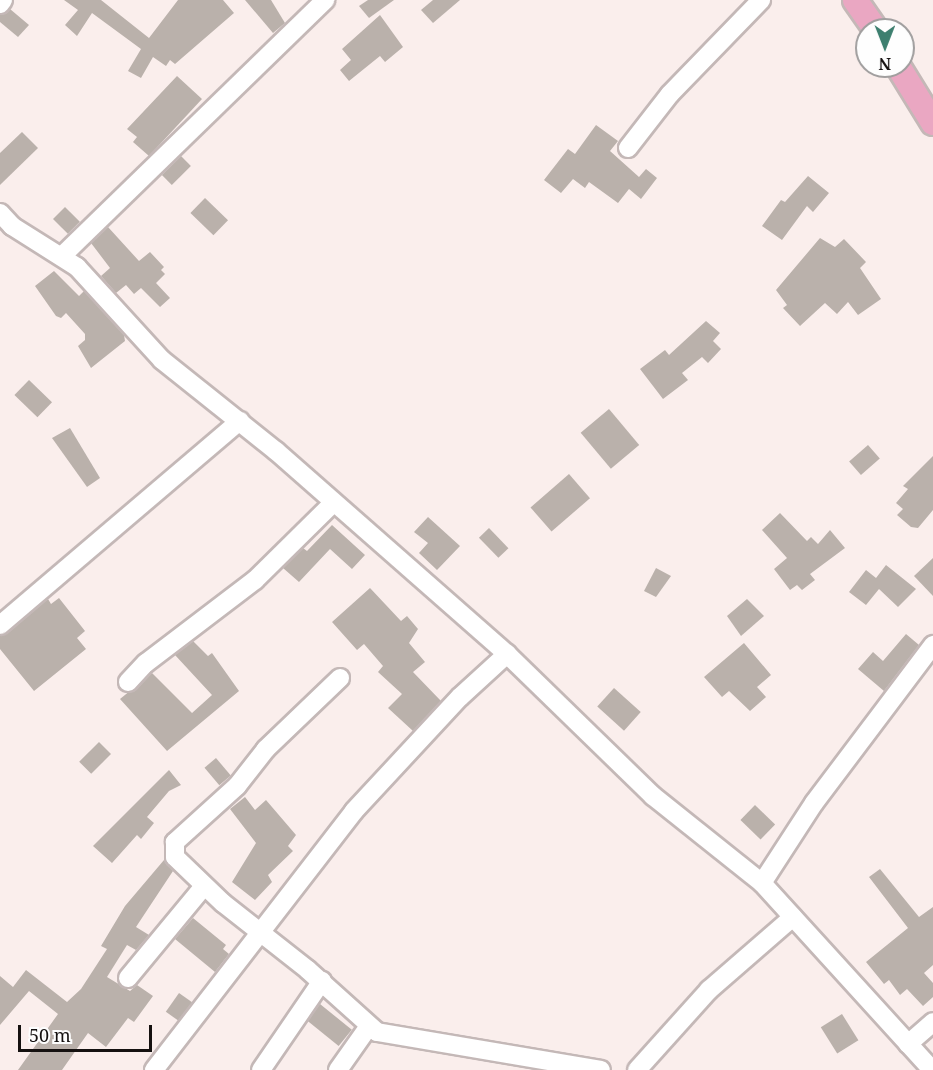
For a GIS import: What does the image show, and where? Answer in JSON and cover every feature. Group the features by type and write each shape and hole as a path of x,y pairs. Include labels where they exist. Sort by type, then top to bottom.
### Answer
{"main road":[{"path":"855,0 868,18"},
{"path":"909,78 927,99 933,123"}],"street":[{"path":"0,4 3,0"},
{"path":"63,255 325,0"},
{"path":"628,148 670,94 761,0"},
{"path":"0,213 12,225 63,255 162,360 240,421 332,504 507,654 653,796 762,883 932,1070"},
{"path":"0,625 240,421"},
{"path":"128,682 146,663 247,586 332,504"},
{"path":"762,883 814,803 933,645"},
{"path":"154,1070 354,811 459,697 507,654"},
{"path":"340,678 267,749 237,786 175,842 175,857 204,886 322,981 369,1026 413,1040 601,1070"},
{"path":"128,978 204,886"},
{"path":"637,1070 709,990 794,917"},
{"path":"261,1070 322,981"},
{"path":"908,1044 933,1022"},
{"path":"338,1070 369,1026"}],"building":[{"path":"64,0 101,0 149,38 178,0 223,0 234,13 175,64 170,60 166,66 153,57 141,78 128,71 141,49 92,13 77,36 65,25 78,10"},
{"path":"245,0 271,0 285,23 273,33"},
{"path":"368,0 394,0 369,18 359,6"},
{"path":"433,0 460,0 433,23 421,10"},
{"path":"10,9 29,25 18,37 0,22 0,15"},
{"path":"380,15 403,47 385,62 380,56 349,81 340,70 351,60 342,49"},
{"path":"177,76 202,99 149,156 133,142 137,137 127,129"},
{"path":"596,125 618,141 610,151 639,177 646,169 657,178 641,199 629,189 618,203 589,182 585,188 573,179 561,193 544,180 568,149 575,154"},
{"path":"22,132 38,148 0,185 0,153"},
{"path":"181,156 191,166 172,185 162,175"},
{"path":"808,176 829,193 813,212 807,206 782,240 762,226 781,200 785,202"},
{"path":"205,198 228,220 213,235 190,213"},
{"path":"65,207 80,222 68,234 53,219"},
{"path":"108,227 139,261 150,252 164,267 161,270 165,274 156,283 170,298 160,307 141,288 134,294 126,285 116,293 101,276 110,268 91,243"},
{"path":"820,238 835,247 844,239 866,262 860,268 881,299 858,315 848,302 837,314 825,303 800,326 783,308 787,305 776,290"},
{"path":"54,271 79,296 84,291 124,335 125,341 91,368 78,346 85,340 85,334 66,313 61,318 56,316 35,286"},
{"path":"706,321 720,333 713,341 721,349 708,363 702,357 682,373 688,380 663,399 640,369 665,350 669,355"},
{"path":"29,380 52,402 37,417 14,395"},
{"path":"609,409 639,445 611,469 581,433"},
{"path":"70,428 100,478 87,487 52,438"},
{"path":"868,445 880,459 861,475 849,461"},
{"path":"933,456 933,510 918,528 911,527 897,515 903,509 896,503 908,489 903,486"},
{"path":"569,474 590,498 552,532 531,507"},
{"path":"780,513 807,541 811,537 818,544 830,530 845,548 810,574 815,580 802,590 797,585 790,590 774,569 787,558 762,530"},
{"path":"428,517 460,546 437,570 419,553 428,543 414,532"},
{"path":"332,525 365,555 352,569 330,549 299,582 283,568 303,548 307,551"},
{"path":"489,528 508,548 498,558 479,538"},
{"path":"933,558 933,596 914,576"},
{"path":"886,565 916,589 898,607 879,589 866,605 849,592 866,570 876,578"},
{"path":"656,568 671,576 656,597 644,591"},
{"path":"370,588 401,621 407,616 418,629 409,643 425,662 413,672 441,701 413,731 388,708 402,694 378,672 383,666 364,644 357,650 332,622"},
{"path":"59,598 85,631 77,638 86,649 34,691 0,649 0,636 48,599 51,604"},
{"path":"747,599 764,616 741,636 727,616"},
{"path":"906,634 919,645 884,691 858,669 873,652 883,661"},
{"path":"193,641 208,656 212,653 239,691 167,751 120,699 152,673 192,713 212,695 175,655"},
{"path":"744,643 771,675 757,687 766,697 750,711 729,691 722,697 704,677"},
{"path":"614,688 641,712 624,731 597,707"},
{"path":"99,742 111,754 91,774 79,762"},
{"path":"216,758 231,776 219,785 205,768"},
{"path":"169,770 181,785 169,791 147,817 154,823 141,839 137,835 112,863 93,846"},
{"path":"245,797 255,810 266,800 296,835 288,846 293,851 268,875 272,882 255,900 232,882 256,843 230,809"},
{"path":"755,805 775,824 761,840 740,820"},
{"path":"164,860 173,871 136,927 149,935 136,950 127,945 107,977 130,991 137,985 153,996 134,1022 128,1018 106,1047 88,1033 62,1070 18,1070 58,1014 29,991 0,1025 0,976 13,987 26,970 67,1002 81,989 107,949 101,946 125,906"},
{"path":"880,869 919,917 933,907 933,965 924,973 933,983 933,997 923,1006 907,989 900,995 889,980 884,984 866,962 908,928 869,877"},
{"path":"193,918 226,945 223,949 229,954 215,972 175,939"},
{"path":"179,993 192,1002 179,1021 166,1012"},
{"path":"320,1004 352,1030 339,1046 307,1020"},
{"path":"842,1014 858,1040 837,1054 821,1027"}]}
